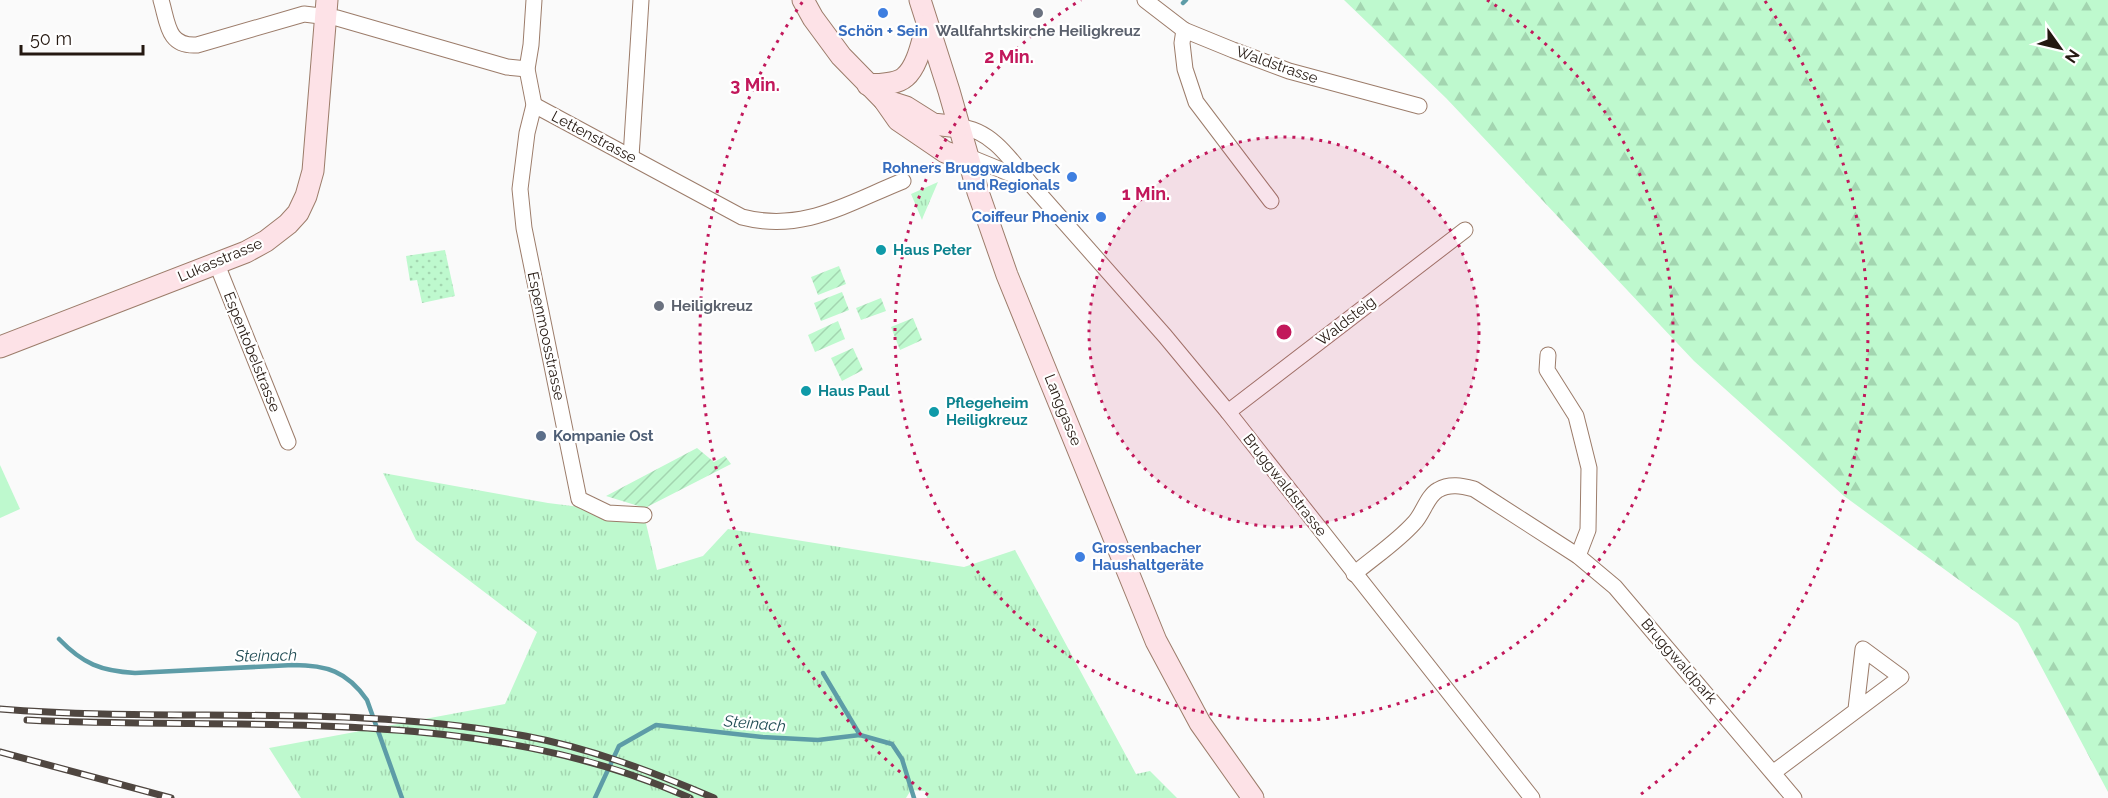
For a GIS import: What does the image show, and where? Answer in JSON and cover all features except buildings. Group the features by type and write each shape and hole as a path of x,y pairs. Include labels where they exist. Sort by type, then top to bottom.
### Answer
{"main road":[{"path":"803,0 813,18 841,56 884,100 898,120 934,146 957,156 967,156"},
{"name":"Langgasse","path":"920,0 967,156 1007,274 1156,641 1200,723 1253,798"},
{"name":"Lukasstrasse","path":"0,347 246,252 267,241 288,225 304,201 313,171 327,8"},
{"path":"868,85 894,82 904,78 918,54 927,25"},
{"path":"884,100 906,107 933,124 959,127"}],"street":[{"path":"161,0 175,40 186,45 197,45 327,8 507,67 526,69 531,45 534,0"},
{"path":"631,157 641,0"},
{"name":"Waldstrasse","path":"1145,0 1184,30 1289,71 1419,106"},
{"path":"1184,30 1182,43 1185,69 1196,102 1271,201"},
{"name":"Lettenstrasse","path":"526,69 534,105 742,217 782,223 808,219 903,181"},
{"name":"Espenmoosstrasse","path":"534,105 527,133 520,189 524,228 579,499 608,513 644,515"},
{"name":"Bruggwaldstrasse","path":"959,127 978,131 1009,157 1165,336 1228,412 1532,798"},
{"name":"Bruggwaldstrasse","path":"967,156 1028,181"},
{"name":"Waldsteig","path":"1228,412 1465,230"},
{"name":"Espentobelstrasse","path":"216,262 288,442"},
{"path":"1548,355 1547,370 1576,416 1589,468 1588,530 1578,556"},
{"name":"Bruggwaldpark","path":"1354,574 1408,529 1440,488 1455,485 1474,489 1486,495 1578,556 1615,587 1794,798"},
{"path":"1774,772 1856,709"}],"green space":[{"path":"1344,0 2108,0 2108,792 2018,623 1844,496 1694,361 1446,98"},
{"path":"938,182 923,217 922,220 911,194"},
{"path":"445,250 455,296 422,303 417,280 410,281 406,256"},
{"path":"839,266 846,284 818,295 811,277"},
{"path":"842,292 849,310 821,321 814,303"},
{"path":"881,298 886,311 861,320 856,308"},
{"path":"913,318 922,340 900,350 891,327"},
{"path":"838,321 845,339 815,352 808,335"},
{"path":"853,348 863,370 842,381 831,358"},
{"path":"697,448 714,462 725,456 731,464 645,508 606,496"},
{"path":"0,465 20,509 0,518"},
{"path":"383,473 548,503 644,515 657,570 703,556 728,529 964,567 1015,550 1136,774 1150,771 1177,798 927,798 925,791 911,790 906,798 301,798 269,748 505,704 537,632 416,540"}],"waterway":[{"path":"1183,3 1186,0"},
{"name":"Steinach","path":"59,639 76,655 93,665 123,672 293,665 316,666 335,672 352,682 367,700 402,798"},
{"path":"823,673 860,735"},
{"name":"Steinach","path":"595,798 619,746 656,725 762,737 818,740 860,735 892,744 902,759 914,798"}],"railway":[{"path":"0,709 66,713 329,717 460,726 525,736 573,747 645,770 714,798"},
{"path":"27,720 280,725 364,728 447,735 530,748 611,768 690,798"},
{"path":"0,752 171,798"}],"place":[{"name":"Schön + Sein","path":"883,13"},
{"name":"Wallfahrtskirche Heiligkreuz","path":"1038,13"},
{"name":"Rohners Bruggwaldbeck und Regionals","path":"1072,177"},
{"name":"Coiffeur Phoenix","path":"1101,217"},
{"name":"Haus Peter","path":"881,250"},
{"name":"Heiligkreuz","path":"659,306"},
{"name":"Haus Paul","path":"806,391"},
{"name":"Pflegeheim Heiligkreuz","path":"934,412"},
{"name":"Kompanie Ost","path":"541,436"},
{"name":"Grossenbacher Haushaltgeräte","path":"1080,557"}]}
